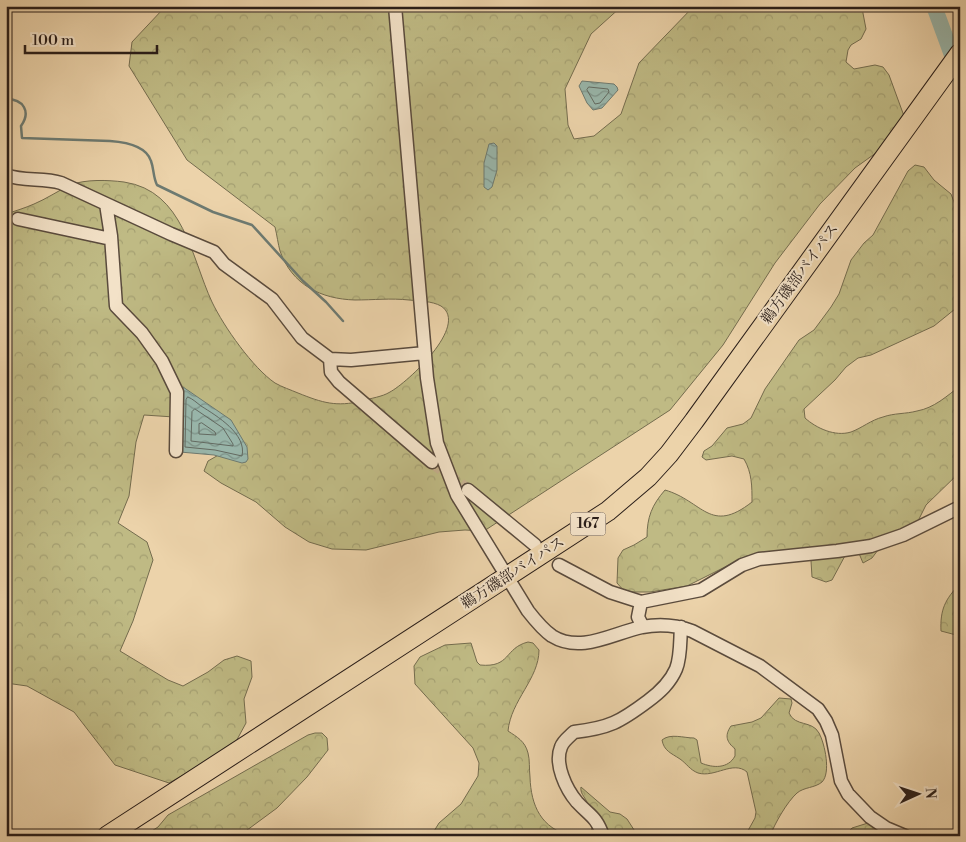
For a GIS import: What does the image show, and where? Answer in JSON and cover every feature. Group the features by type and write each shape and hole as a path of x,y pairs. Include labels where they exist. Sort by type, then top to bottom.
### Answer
{"highway":[{"name":"鵜方磯部バイパス","path":"108,836 601,516 627,496 669,454 960,53"}],"street":[{"path":"395,6 425,352 431,413 437,443 457,495 528,611 541,628 553,637 566,642 580,644 643,627 668,625 681,627 700,634 760,666 818,709 832,735 841,781 848,794 870,817 886,828 905,836"},
{"path":"6,175 20,179 53,180 214,252 224,264 272,299 302,338 330,359 351,360 425,352"},
{"path":"106,204 111,239 116,306 142,333 162,361 177,392 176,451"},
{"path":"18,219 111,239"},
{"path":"330,359 331,372 339,382 432,462"},
{"path":"468,490 535,545"},
{"path":"559,565 610,592 641,602 701,590 742,564 759,559 870,546 903,535 960,507"},
{"path":"641,602 638,617 643,627"},
{"path":"603,836 596,819 578,803 565,783 560,761 561,747 574,732 595,730 625,719 664,689 676,670 681,627"}],"green space":[{"path":"167,6 622,6 591,34 565,89 568,125 574,139 594,136 621,114 639,63 694,6 859,6 862,8 866,29 861,39 851,45 846,62 854,69 875,65 883,67 889,75 904,116 880,150 855,168 820,204 775,263 723,345 670,410 484,531 439,532 366,550 332,549 309,542 285,527 256,502 221,483 204,471 208,461 222,453 174,417 144,415 136,442 129,496 118,523 147,542 153,560 133,621 120,651 168,680 183,686 208,672 224,660 237,656 251,661 252,677 244,699 246,723 233,747 169,783 115,765 74,712 27,686 6,683 6,214 27,207 70,185 83,182 97,180 118,181 144,188 160,198 173,212 183,228 212,302 231,335 258,368 275,383 322,402 345,404 390,392 409,377 433,353 448,326 448,315 441,306 430,302 396,299 343,299 331,297 309,288 292,273 285,263 280,251 275,227 187,160 129,66 132,42"},
{"path":"915,165 924,167 934,180 951,194 960,218 960,305 934,326 871,355 858,358 846,367 804,409 805,418 826,431 851,432 879,418 929,407 960,386 960,472 926,505 917,523 881,546 872,558 863,563 858,551 847,552 832,580 826,582 812,577 811,561 806,551 747,556 687,586 650,592 625,592 617,583 618,558 623,550 647,537 651,512 665,490 716,516 726,516 752,502 752,485 744,459 732,456 706,460 702,457 704,451 712,446 727,428 743,424 751,418 765,389 799,340 814,330 831,307 839,294 851,260 873,235 908,171"},
{"path":"960,584 960,636 941,631 941,624 944,605"},
{"path":"528,642 533,643 539,650 538,661 535,671 514,709 508,731 520,740 527,749 531,788 540,814 552,827 571,836 431,836 439,823 461,804 478,776 479,763 473,748 415,684 414,666 420,657 445,645 471,643 477,662 480,665 497,664 520,645"},
{"path":"779,698 791,699 792,703 789,713 792,717 799,722 812,726 819,733 827,765 825,778 822,782 800,791 793,797 770,836 745,836 755,818 756,812 747,772 742,769 730,768 711,773 698,773 668,751 664,747 662,740 673,736 694,738 697,740 701,763 710,766 724,765 735,756 735,749 727,739 731,726 752,722 761,718"},
{"path":"322,733 327,738 328,750 307,777 277,808 239,836 144,836 158,827 168,815 308,735"},
{"path":"581,787 610,812 620,814 627,819 638,836 583,836 591,832 592,821 590,809"},
{"path":"868,823 879,828 889,836 845,836 852,828"}],"water":[{"path":"582,81 614,84 618,90 602,108 593,110 587,103 579,86"},
{"path":"494,143 497,146 497,170 492,187 488,190 484,187 484,163 489,144"},
{"path":"183,387 231,420 247,447 248,459 246,462 242,463 214,455 180,452"}],"waterway":[{"path":"934,6 960,77"},
{"path":"6,99 17,101 24,107 25,116 21,126 22,138 110,141 134,145 140,148 151,161 157,185 213,212 252,225 303,281 343,321"}],"tunnel":[{"path":"432,462 468,490"}]}
